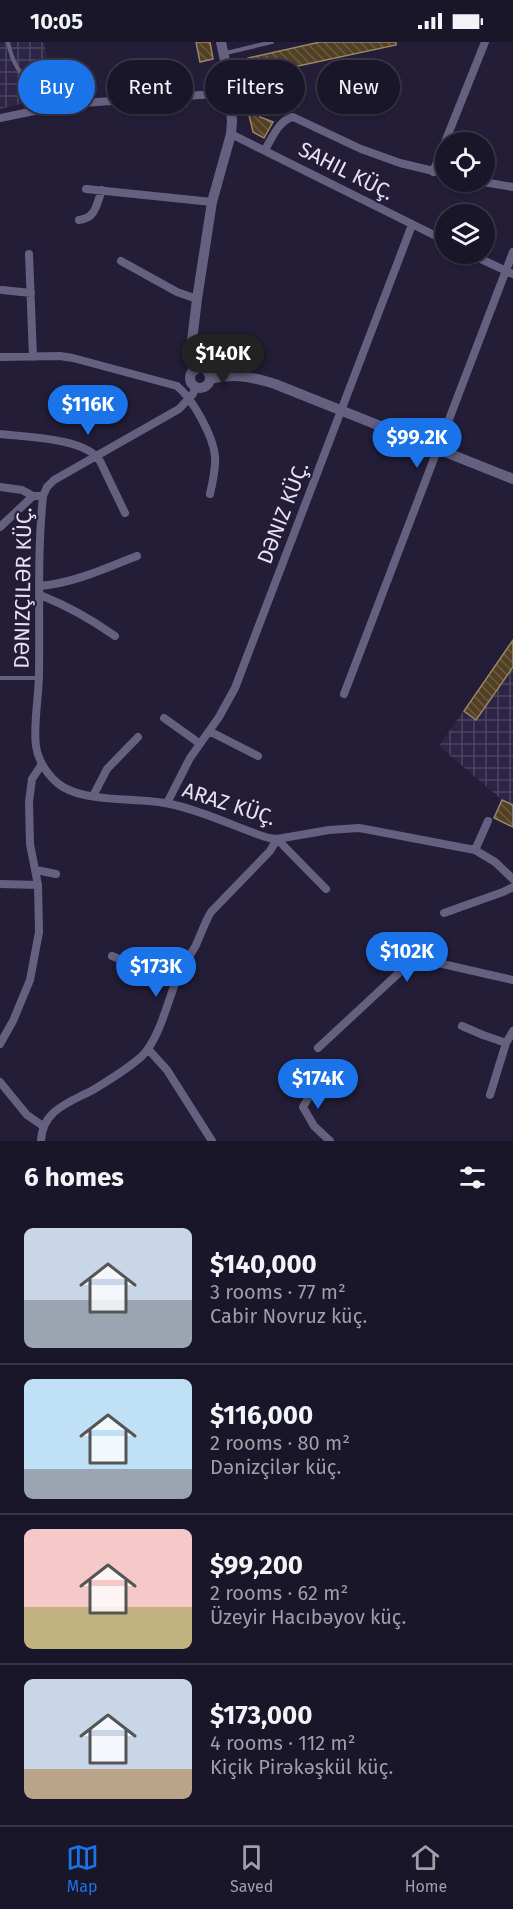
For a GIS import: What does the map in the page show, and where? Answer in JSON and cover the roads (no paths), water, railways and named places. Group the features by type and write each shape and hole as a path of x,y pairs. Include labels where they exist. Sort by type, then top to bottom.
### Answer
{"main road":[{"path":"195,370 207,371 210,379 203,388 195,387 190,379 195,370 192,341 212,202 231,134 232,114"},
{"path":"210,379 233,375 255,378 342,409 513,479"}],"street":[{"path":"265,150 282,122 292,117 361,149 433,172 485,42"},
{"path":"95,102 205,95"},
{"path":"0,118 21,114"},
{"name":"SAHIL KÜÇ.","path":"231,134 435,236"},
{"path":"495,184 513,188"},
{"path":"86,189 212,202"},
{"path":"79,220 92,216 102,190"},
{"name":"DӘNIZ KÜÇ.","path":"167,803 199,743 225,708 235,688 412,225"},
{"path":"344,694 438,448 509,273 513,252"},
{"path":"29,254 33,357"},
{"path":"121,261 177,292 197,299"},
{"path":"491,264 509,273"},
{"path":"2,290 31,293"},
{"path":"0,357 72,358 177,386 189,399 213,445 215,466 210,494"},
{"name":"DӘNIZÇILӘR KÜÇ.","path":"42,764 36,748 43,496 54,480 172,415 189,399 195,387"},
{"path":"0,434 63,442 88,450 97,456 124,513"},
{"path":"0,487 22,490 33,496 43,496"},
{"path":"0,527 33,496"},
{"path":"40,586 99,571 137,556"},
{"path":"40,595 65,604 115,636"},
{"path":"164,718 199,743"},
{"path":"209,730 258,756"},
{"path":"93,796 107,769 138,737"},
{"path":"0,1044 13,1021 30,980 39,932 38,885 30,844 29,802 32,779 42,764"},
{"name":"ARAZ KÜÇ.","path":"42,764 61,786 76,793 167,803 204,813 261,836 277,839 329,830 359,828 475,850 495,862 513,879"},
{"path":"475,850 488,821"},
{"path":"41,1141 43,1126 56,1110 126,1068 148,1049 176,981 212,912 270,851 277,839 326,889"},
{"path":"36,870 56,874"},
{"path":"0,884 38,885"},
{"path":"444,913 513,887"},
{"path":"112,956 176,981"},
{"path":"318,1048 402,970 416,960 425,960 513,980"},
{"path":"462,1026 506,1042"},
{"path":"490,1095 506,1042 513,1031"},
{"path":"148,1049 167,1070 212,1141"},
{"path":"0,1082 27,1115 43,1126"},
{"path":"330,1141 314,1126 303,1107 309,1097 333,1083"}],"lane":[{"path":"8,42 11,57 18,71"},
{"path":"222,48 272,42"},
{"path":"0,678 39,678"}]}
